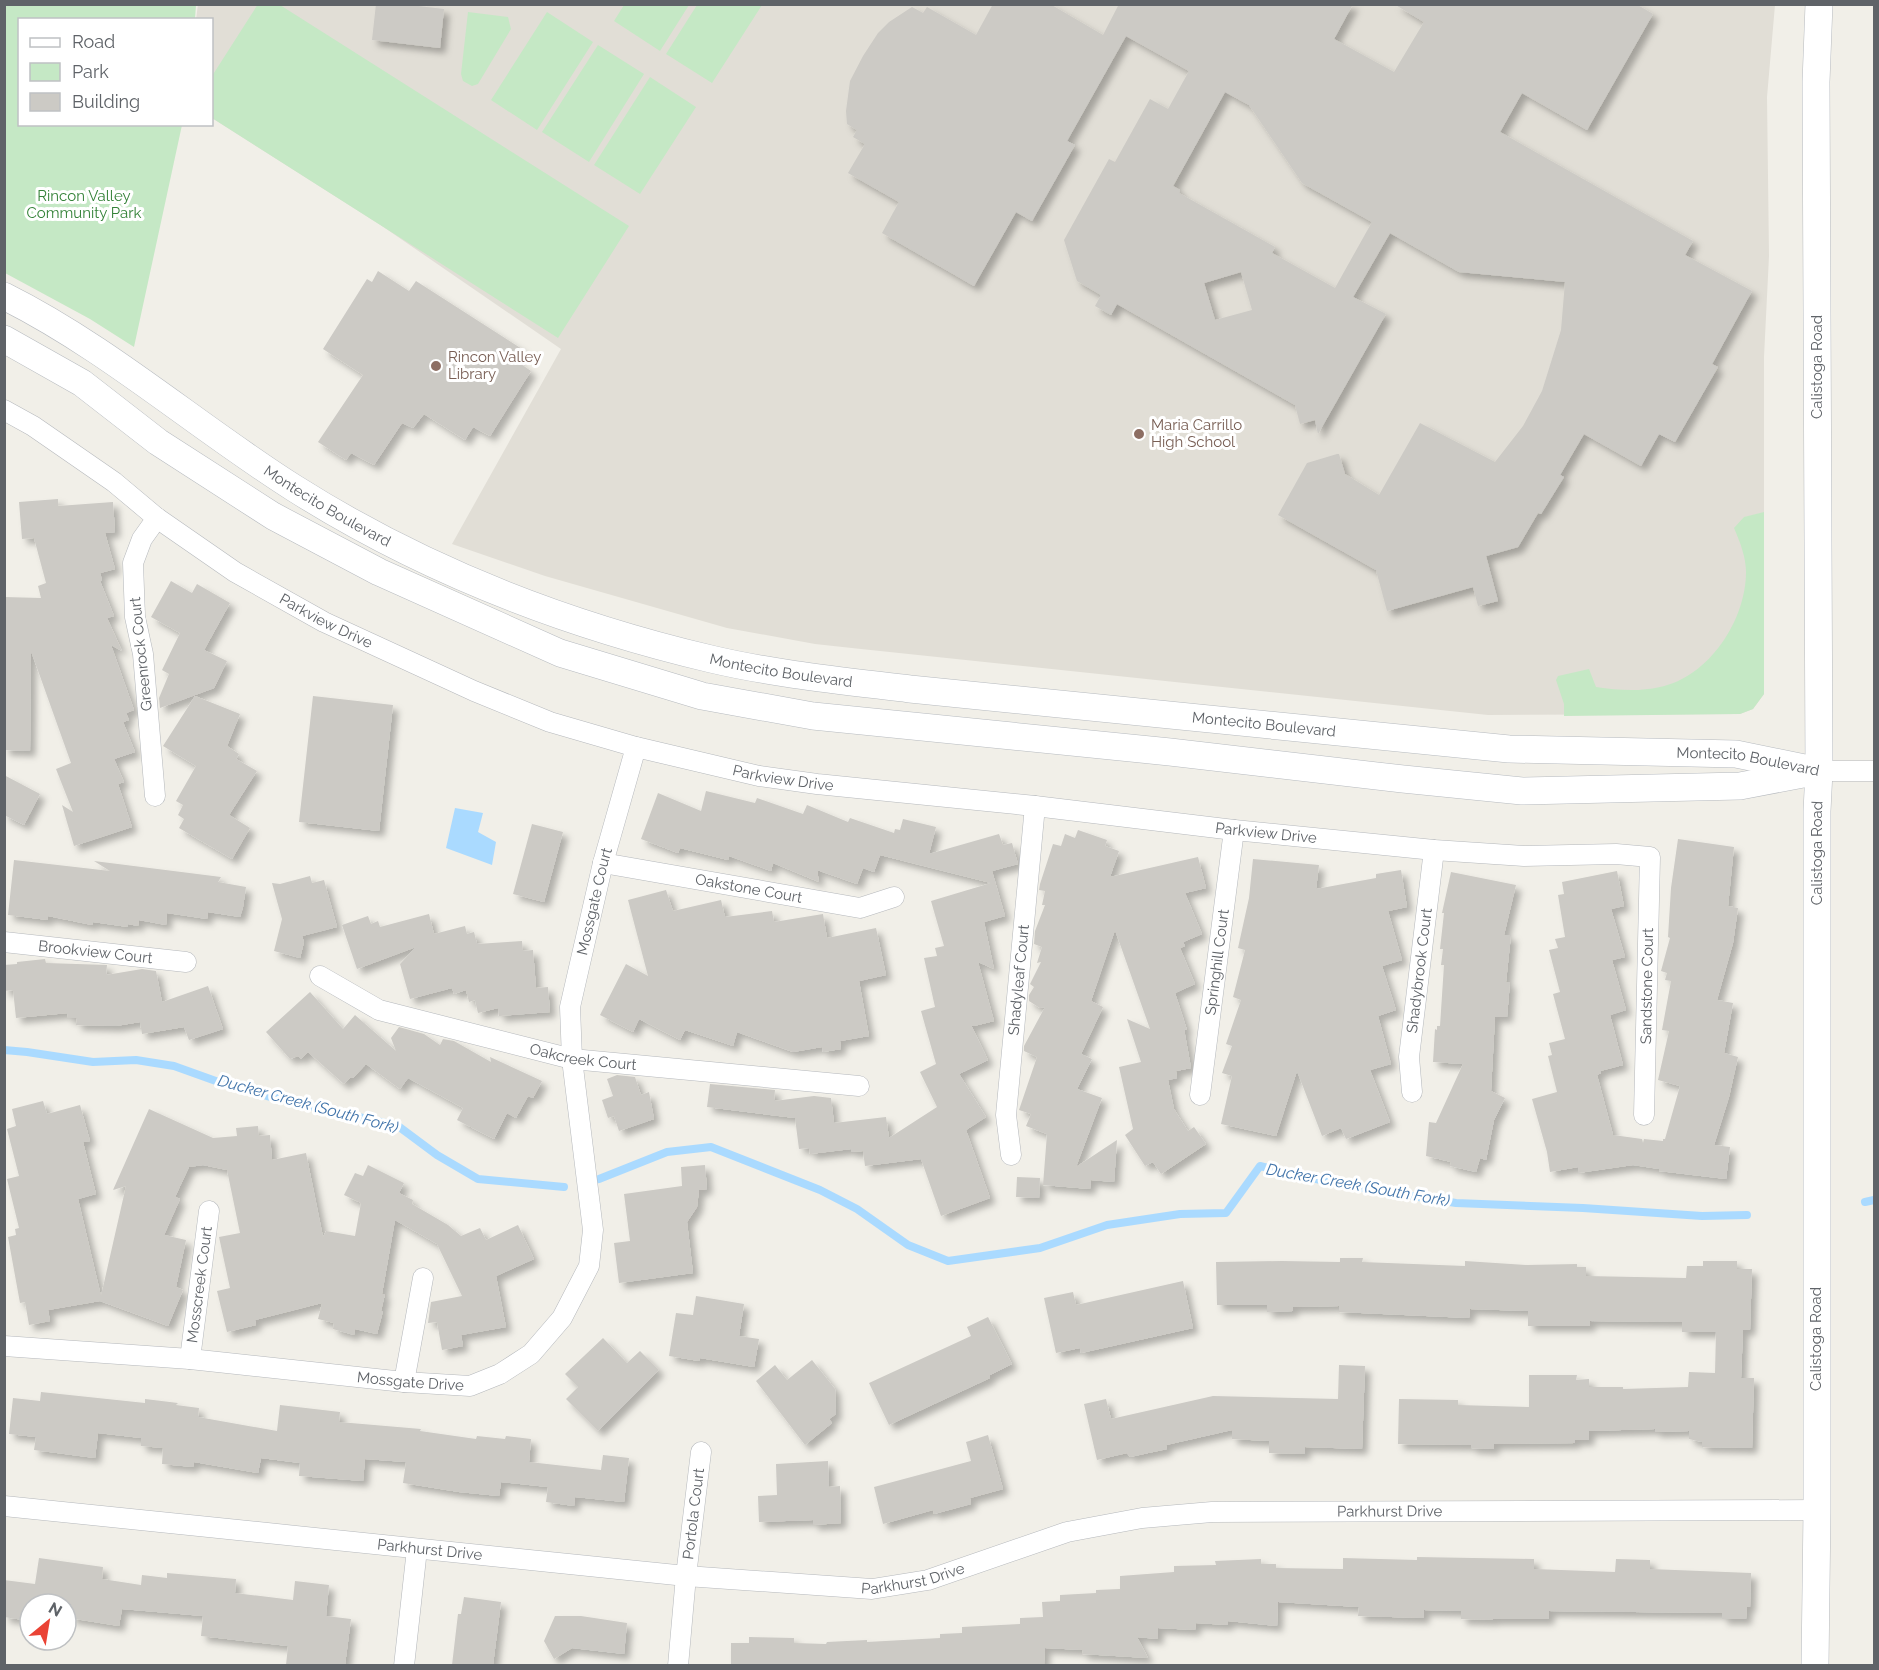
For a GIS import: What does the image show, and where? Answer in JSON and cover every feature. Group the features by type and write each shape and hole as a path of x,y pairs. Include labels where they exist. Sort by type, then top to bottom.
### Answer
{"main road":[{"name":"Calistoga Road","path":"1815,1665 1818,1510 1816,1217 1819,771 1816,106 1819,4"},
{"name":"Montecito Boulevard","path":"4,296 101,353 293,488 389,544 508,597 581,624 712,660 910,689 1509,749 1736,754 1819,771"},
{"name":"Montecito Boulevard","path":"4,339 82,383 158,442 273,516 379,572 560,653 702,696 813,717 1522,790 1740,786 1819,771"}],"street":[{"name":"Parkview Drive","path":"4,410 33,426 114,482 158,518 235,572 324,622 464,687 550,722 636,747 759,776 1234,830 1434,850 1524,856 1616,854 1650,857"},
{"name":"Greenrock Court","path":"155,796 143,654 135,617 133,563 142,539 158,518"},
{"name":"Mossgate Court","path":"572,1059 570,1007 603,863 636,747"},
{"path":"1819,771 1875,771"},
{"name":"Shadyleaf Court","path":"1011,1155 1006,1114 1035,806"},
{"name":"Springhill Court","path":"1200,1095 1234,830"},
{"name":"Shadybrook Court","path":"1412,1092 1409,1056 1434,850"},
{"name":"Sandstone Court","path":"1644,1115 1650,857"},
{"name":"Oakstone Court","path":"603,863 860,908 894,897"},
{"name":"Brookview Court","path":"4,942 186,962"},
{"name":"Oakcreek Court","path":"320,976 379,1010 572,1059 859,1086"},
{"name":"Mossgate Drive","path":"4,1346 190,1359 404,1382 470,1386 500,1374 531,1354 562,1318 589,1266 593,1230 572,1059"},
{"name":"Mosscreek Court","path":"190,1359 209,1211"},
{"path":"404,1382 423,1278"},
{"name":"Portola Court","path":"678,1665 701,1452"},
{"name":"Parkhurst Drive","path":"4,1506 686,1576 872,1588 928,1580 1067,1532 1142,1518 1212,1512 1818,1510"},
{"path":"404,1665 417,1549"}],"shaded area":[{"name":"Maria Carrillo High School","path":"198,4 1775,5 1767,97 1769,256 1764,357 1764,694 1753,709 1740,714 1488,715 815,644 727,628 545,576 452,544 561,349 382,226 213,119 213,18 196,18"}],"green space":[{"path":"258,4 280,5 629,226 558,338 213,119 213,74"},
{"name":"Rincon Valley Community Park","path":"4,5 196,5 195,18 18,18 18,126 182,126 134,347 90,319 5,273"},
{"path":"624,5 689,5 660,51 614,21"},
{"path":"697,5 762,5 712,83 666,54"},
{"path":"468,12 508,17 511,29 478,84 472,86 463,81 461,74"},
{"path":"547,12 593,42 537,130 491,100"},
{"path":"598,45 644,74 589,162 542,132"},
{"path":"650,77 696,107 640,194 594,165"},
{"path":"1764,512 1764,694 1753,709 1740,714 1564,716 1564,704 1556,680 1558,676 1589,669 1596,687 1644,690 1678,681 1694,672 1709,659 1732,627 1744,590 1745,561 1734,528 1744,517"}],"water":[{"path":"455,808 483,813 478,832 496,842 492,865 446,848"}],"building":[{"path":"376,4 401,4 444,9 440,48 372,40"},
{"path":"993,4 1050,4 1103,35 1119,4 1353,4 1334,39 1394,72 1424,22 1394,4 1636,4 1653,14 1587,130 1522,93 1500,132 1693,241 1685,255 1752,291 1712,364 1718,367 1675,442 1659,434 1641,466 1584,434 1560,475 1564,477 1541,514 1538,513 1518,547 1486,556 1498,601 1478,606 1473,587 1387,611 1376,570 1278,515 1307,463 1337,454 1339,454 1345,474 1379,495 1420,423 1495,462 1523,426 1542,391 1561,330 1565,282 1459,272 1390,233 1353,297 1386,314 1318,434 1315,420 1300,424 1295,405 1117,304 1111,315 1095,306 1101,295 1077,281 1064,240 1109,159 1115,162 1150,99 1168,109 1189,71 1126,36 1067,141 1075,145 1032,221 1016,212 974,286 882,233 899,202 848,173 865,144 853,137 857,130 847,124 846,111 850,81 878,33 889,22 912,7 923,13 927,7 976,35","holes":["1225,92 1249,105 1302,183 1372,222 1335,288 1272,253 1275,247 1179,193 1180,190 1173,186","1241,272 1252,310 1215,320 1204,283"]},
{"name":"Rincon Valley Library","path":"378,271 409,291 416,281 522,349 515,360 531,371 490,436 473,427 465,440 424,414 413,428 402,423 374,465 351,453 346,460 318,442 363,375 323,349 367,279 372,282"},
{"path":"58,499 58,506 113,502 115,532 105,533 115,569 100,573 102,580 100,581 114,616 107,618 122,651 111,645 134,710 126,713 129,720 123,722 135,752 114,759 124,782 118,784 132,827 74,846 62,805 73,812 56,769 71,763 31,651 30,751 4,750 4,597 41,598 38,586 46,583 34,538 22,539 19,502"},
{"path":"171,581 192,593 197,584 230,603 204,650 227,661 214,688 160,708 159,698 169,674 162,670 180,633 151,617"},
{"path":"195,696 240,714 227,746 239,754 236,759 257,771 229,815 250,828 232,859 179,828 184,819 178,815 183,805 176,801 196,766 163,746"},
{"path":"313,696 393,705 379,831 299,822"},
{"path":"4,775 40,794 24,825 4,815"},
{"path":"706,791 755,803 757,798 803,814 807,805 848,822 850,818 894,833 895,829 900,830 903,819 936,827 929,854 999,834 1003,845 1012,843 1018,864 992,871 1005,916 984,922 994,969 978,962 994,1021 971,1025 988,1060 959,1074 986,1117 966,1130 990,1198 941,1216 921,1159 865,1166 863,1151 851,1152 851,1149 810,1154 809,1148 799,1149 795,1118 707,1107 710,1084 775,1090 774,1101 814,1096 831,1098 834,1123 886,1117 889,1138 937,1107 920,1072 936,1064 921,1011 935,1007 924,958 937,956 935,948 944,946 931,901 991,883 880,855 874,872 863,868 857,884 817,870 819,882 773,863 771,871 729,856 728,860 680,848 678,853 641,839 658,793 701,811"},
{"path":"532,824 563,832 544,902 513,894"},
{"path":"1078,830 1107,840 1105,846 1119,851 1110,877 1198,857 1206,888 1185,893 1202,934 1183,942 1185,946 1180,948 1195,984 1175,993 1187,1030 1184,1029 1191,1068 1176,1071 1177,1078 1168,1080 1174,1109 1188,1131 1194,1127 1206,1144 1161,1174 1153,1162 1145,1166 1125,1135 1133,1129 1119,1067 1141,1062 1127,1019 1150,1029 1115,930 1091,1001 1103,1007 1081,1054 1092,1059 1077,1089 1102,1098 1076,1167 1117,1140 1114,1182 1091,1180 1090,1189 1043,1185 1047,1134 1026,1126 1031,1114 1019,1110 1037,1057 1024,1051 1024,1046 1045,1007 1040,1008 1029,1001 1029,995 1034,987 1030,984 1041,962 1037,963 1042,947 1034,944 1035,931 1045,905 1042,905 1045,891 1039,890 1040,884 1053,844 1061,846 1065,834 1075,838"},
{"path":"1678,839 1734,847 1728,906 1738,908 1733,943 1717,1000 1733,1003 1724,1053 1738,1057 1729,1097 1714,1145 1730,1147 1726,1179 1659,1171 1659,1169 1633,1165 1578,1173 1578,1167 1550,1172 1547,1152 1532,1099 1557,1092 1548,1056 1552,1055 1549,1043 1565,1039 1553,994 1560,992 1549,950 1558,948 1555,939 1565,937 1558,895 1564,894 1562,882 1617,871 1624,906 1611,909 1625,957 1612,960 1626,1010 1610,1015 1623,1065 1600,1071 1601,1073 1597,1075 1613,1135 1642,1139 1643,1143 1644,1139 1663,1141 1665,1139 1680,1086 1658,1080 1669,1031 1662,1030 1671,981 1665,980 1667,973 1661,971 1670,938 1668,937 1671,888"},
{"path":"1253,859 1319,865 1316,889 1376,878 1376,874 1401,870 1407,907 1388,911 1402,960 1382,966 1396,1010 1378,1016 1391,1064 1370,1070 1390,1122 1346,1139 1341,1128 1322,1136 1297,1071 1276,1136 1221,1124 1232,1076 1222,1073 1232,1046 1226,1044 1241,1000 1233,997 1245,950 1238,948 1249,898"},
{"path":"14,860 110,871 94,861 221,877 218,882 246,887 243,907 240,917 208,912 207,919 167,913 166,925 139,920 138,926 128,924 128,927 93,922 92,925 48,916 48,920 8,915"},
{"path":"1451,872 1516,885 1504,935 1511,935 1506,982 1510,982 1507,1017 1495,1017 1491,1091 1505,1098 1494,1120 1486,1160 1480,1158 1476,1172 1450,1166 1451,1162 1426,1156 1429,1122 1436,1123 1463,1064 1433,1062 1435,1029 1437,1030 1437,1026 1440,1026 1444,965 1441,965 1443,949 1440,949 1444,913 1442,913"},
{"path":"310,876 312,883 324,880 337,927 302,936 304,942 300,958 274,951 282,919 272,883 280,884"},
{"path":"666,890 673,911 721,900 725,917 772,911 774,922 823,914 827,938 876,928 886,975 859,981 869,1036 840,1041 841,1049 823,1052 822,1047 793,1052 737,1032 733,1046 685,1030 680,1040 639,1019 633,1032 600,1015 626,964 648,976 628,900"},
{"path":"429,914 434,934 465,926 467,934 474,932 477,944 522,941 523,951 533,950 536,988 548,987 550,1012 499,1016 498,1008 478,1013 475,1000 469,1002 466,990 454,994 452,988 410,999 400,964 416,947 357,969 342,925 368,916 371,924 378,921 380,927"},
{"path":"45,959 46,963 107,965 106,975 142,969 156,971 162,1002 208,986 223,1029 189,1040 184,1027 142,1034 140,1022 116,1026 76,1025 77,1018 67,1018 68,1013 16,1018 13,990 4,991 4,965"},
{"path":"310,992 343,1029 355,1015 396,1051 391,1038 399,1027 424,1034 440,1045 443,1039 454,1041 491,1062 490,1057 542,1081 533,1098 528,1096 516,1118 507,1113 494,1139 457,1120 463,1108 408,1078 400,1089 366,1064 344,1084 308,1052 301,1059 298,1056 290,1059 266,1032"},
{"path":"617,1075 635,1077 641,1095 649,1092 654,1119 619,1131 614,1116 608,1118 602,1100 613,1096 607,1079"},
{"path":"43,1101 47,1114 80,1105 90,1141 83,1142 96,1194 78,1199 101,1296 126,1186 113,1190 149,1109 213,1138 237,1136 236,1128 258,1126 259,1136 270,1135 272,1160 306,1153 323,1237 326,1231 355,1236 361,1203 344,1195 355,1173 363,1176 368,1165 404,1183 399,1193 413,1200 412,1204 448,1225 461,1236 480,1228 486,1240 518,1225 534,1259 496,1276 506,1327 461,1335 463,1346 442,1350 437,1322 428,1323 431,1302 462,1296 437,1244 395,1220 382,1294 385,1294 381,1311 383,1311 377,1334 355,1329 354,1335 333,1329 334,1323 318,1319 322,1303 255,1320 256,1325 227,1332 217,1291 230,1288 219,1237 240,1233 227,1170 203,1165 189,1167 175,1197 180,1199 164,1235 186,1240 176,1287 183,1290 168,1326 100,1301 48,1310 50,1321 29,1325 25,1302 20,1303 8,1237 16,1235 15,1229 19,1228 7,1179 19,1176 7,1129 16,1126 12,1109"},
{"path":"705,1165 707,1189 699,1190 697,1207 687,1222 693,1273 619,1283 614,1243 630,1241 624,1194 682,1186 681,1167"},
{"path":"1017,1177 1040,1178 1039,1198 1016,1197"},
{"path":"1340,1258 1363,1258 1362,1262 1465,1266 1465,1261 1526,1265 1577,1264 1577,1267 1586,1267 1586,1276 1686,1278 1687,1266 1703,1266 1703,1261 1737,1261 1737,1269 1752,1269 1750,1330 1743,1330 1741,1378 1754,1378 1752,1448 1702,1447 1702,1442 1689,1439 1689,1431 1655,1432 1655,1429 1589,1431 1589,1440 1575,1440 1575,1443 1494,1444 1494,1449 1471,1448 1471,1445 1398,1444 1399,1399 1458,1400 1458,1405 1529,1407 1529,1375 1577,1375 1576,1380 1589,1379 1589,1387 1623,1387 1623,1389 1688,1387 1689,1372 1715,1373 1716,1332 1682,1332 1682,1322 1590,1321 1590,1326 1528,1326 1528,1311 1470,1309 1469,1318 1339,1312 1339,1306 1293,1307 1293,1311 1267,1312 1267,1305 1217,1305 1216,1262 1340,1262"},
{"path":"1183,1281 1193,1328 1081,1353 1080,1348 1056,1353 1044,1298 1073,1292 1076,1305"},
{"path":"696,1296 744,1304 739,1336 759,1339 754,1367 700,1358 699,1361 669,1356 676,1313 693,1315"},
{"path":"988,1317 1012,1364 990,1375 990,1378 889,1425 869,1383 971,1336 967,1327"},
{"path":"603,1338 627,1363 640,1351 659,1370 598,1431 566,1399 578,1387 565,1374"},
{"path":"812,1360 835,1389 836,1414 829,1419 832,1423 805,1445 756,1381 775,1365 787,1380"},
{"path":"1339,1365 1365,1366 1362,1449 1305,1447 1305,1454 1269,1453 1269,1441 1232,1439 1232,1430 1166,1445 1167,1449 1130,1457 1127,1453 1097,1460 1084,1404 1106,1399 1111,1419 1213,1396 1338,1399"},
{"path":"41,1392 145,1403 145,1399 178,1403 176,1405 199,1408 198,1417 277,1431 280,1405 340,1412 339,1422 421,1429 420,1431 476,1439 477,1436 505,1439 506,1436 531,1439 529,1462 601,1470 603,1455 629,1458 624,1502 575,1497 574,1506 546,1502 548,1487 501,1482 499,1496 403,1483 406,1462 365,1459 363,1481 299,1476 300,1463 261,1458 258,1473 194,1462 193,1467 162,1464 163,1448 141,1446 141,1438 98,1433 95,1458 34,1450 36,1437 9,1434 13,1398 40,1401"},
{"path":"988,1435 1003,1489 970,1498 971,1504 934,1514 933,1510 883,1524 874,1487 971,1461 966,1442"},
{"path":"828,1461 829,1487 840,1486 841,1523 813,1525 813,1520 759,1522 758,1496 777,1495 776,1464"},
{"path":"1417,1557 1534,1559 1534,1569 1615,1572 1616,1559 1650,1560 1650,1569 1751,1573 1750,1607 1747,1607 1746,1619 1722,1619 1722,1613 1549,1611 1549,1619 1493,1620 1461,1619 1461,1611 1424,1610 1424,1618 1358,1616 1359,1607 1278,1602 1277,1626 1228,1621 1228,1625 1196,1623 1195,1630 1158,1628 1158,1639 1137,1637 1148,1658 1082,1654 1083,1650 1045,1648 1044,1665 731,1665 731,1643 749,1643 749,1637 794,1638 794,1643 826,1644 827,1642 940,1638 940,1634 962,1633 962,1627 1020,1624 1020,1618 1043,1617 1042,1602 1060,1601 1060,1595 1120,1589 1120,1576 1174,1572 1174,1566 1216,1565 1215,1561 1261,1559 1261,1564 1276,1564 1276,1568 1343,1569 1343,1558 1417,1560"},
{"path":"39,1558 103,1567 102,1579 141,1585 142,1575 167,1578 167,1573 236,1579 235,1593 293,1600 295,1581 329,1585 326,1616 351,1619 345,1665 286,1665 288,1646 201,1636 203,1616 122,1609 119,1626 78,1619 78,1592 18,1592 18,1619 4,1617 4,1580 35,1584"},
{"path":"464,1597 501,1602 493,1665 452,1665 458,1614 461,1614"},
{"path":"555,1616 581,1616 627,1623 624,1654 572,1648 554,1659 544,1641"}],"waterway":[{"name":"Ducker Creek (South Fork)","path":"4,1050 93,1062 136,1060 174,1066 227,1085 267,1096 398,1126 437,1155 478,1179 564,1187"},
{"name":"Ducker Creek (South Fork)","path":"599,1179 667,1152 711,1147 820,1190 857,1209 908,1245 948,1261 1040,1248 1107,1225 1180,1214 1226,1213 1260,1166 1338,1184 1456,1203 1702,1216 1747,1215"},
{"name":"Ducker Creek (South Fork)","path":"1865,1202 1874,1200"}],"place":[{"name":"Rincon Valley Library","path":"436,366"},
{"name":"Maria Carrillo High School","path":"1139,434"}]}
